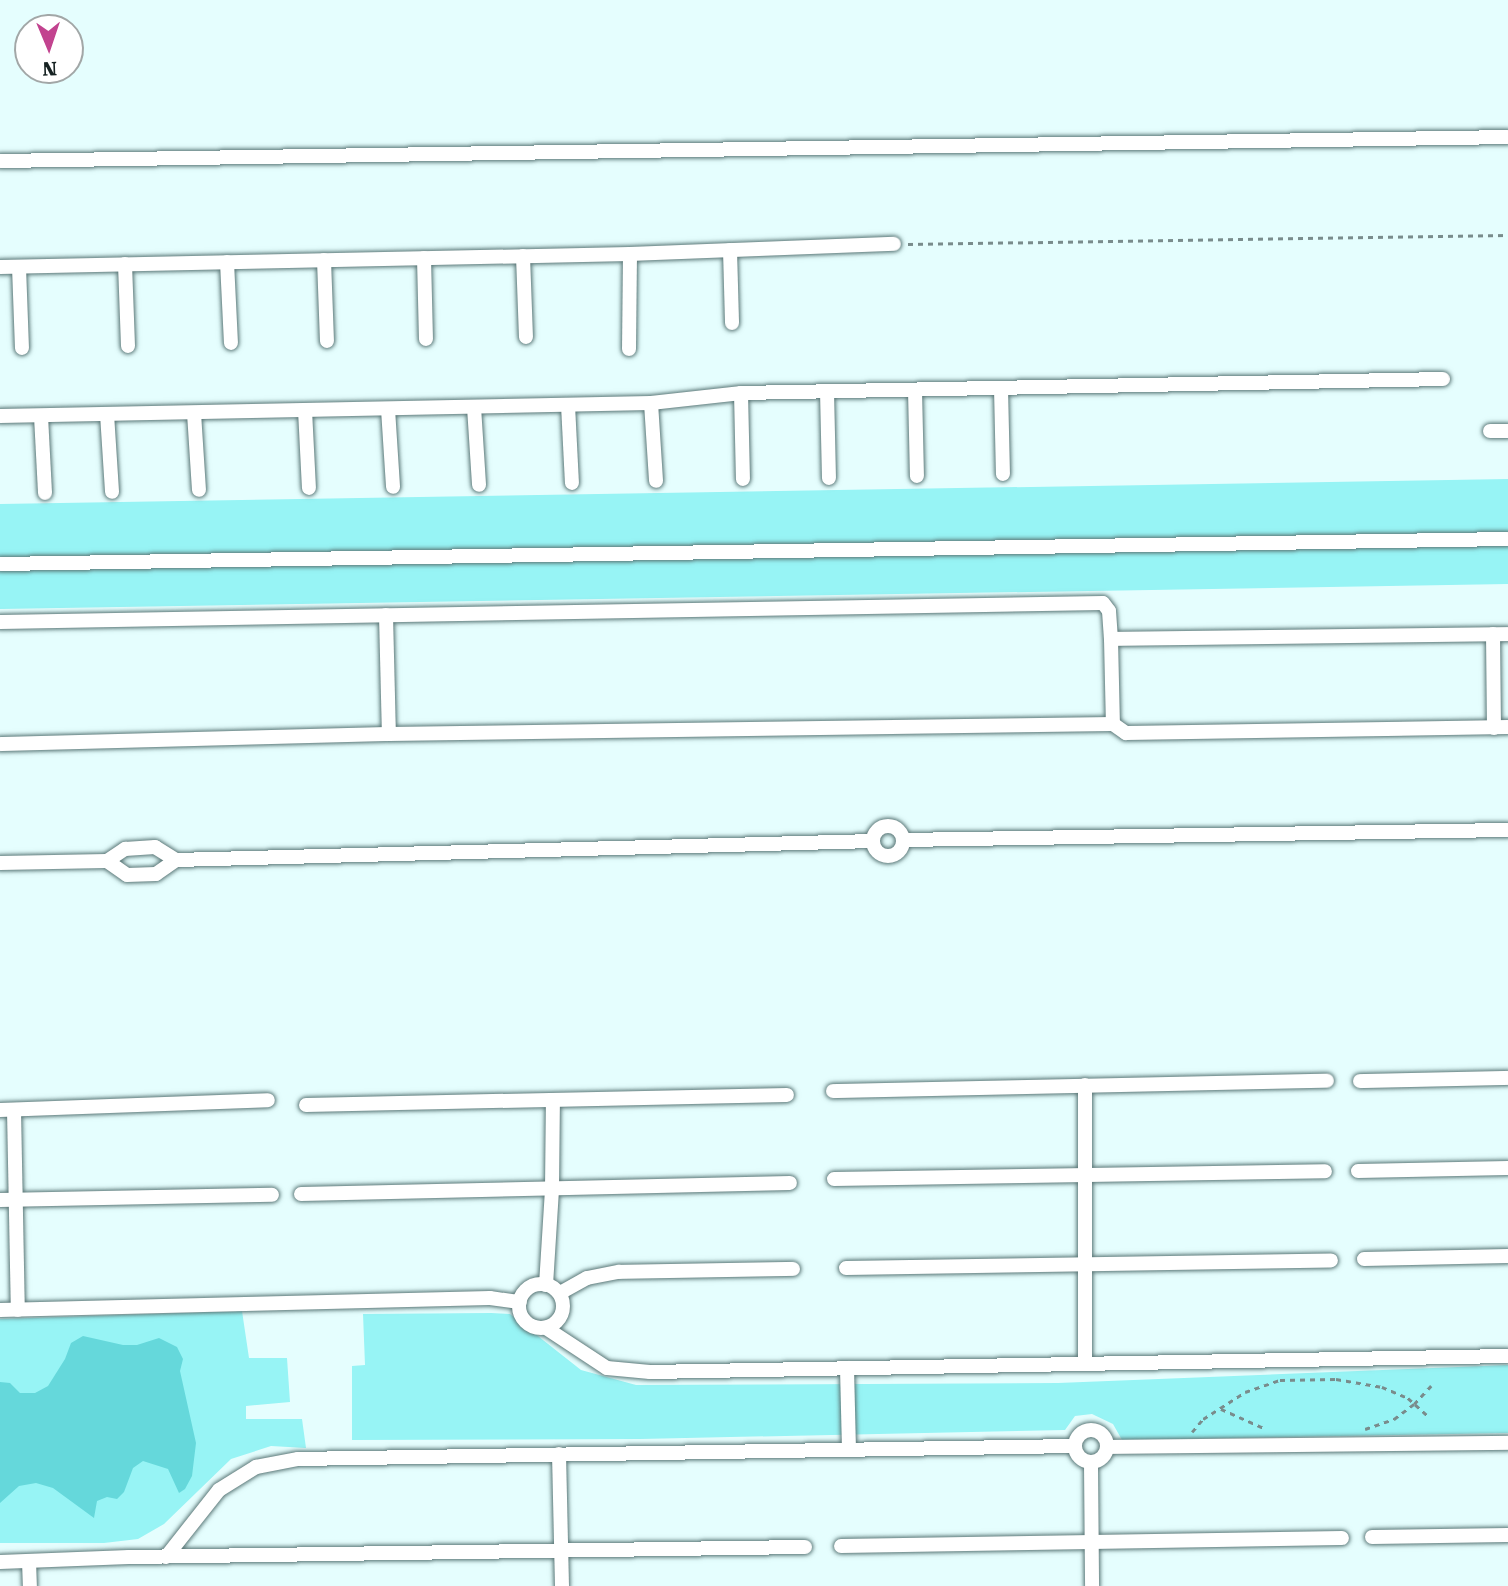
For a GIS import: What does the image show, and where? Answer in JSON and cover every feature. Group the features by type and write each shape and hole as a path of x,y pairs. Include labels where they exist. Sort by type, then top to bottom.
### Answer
{"street":[{"path":"0,161 1508,137"},
{"path":"0,267 630,254 894,244"},
{"path":"730,250 732,323"},
{"path":"629,349 630,254"},
{"path":"523,256 526,337"},
{"path":"424,258 426,339"},
{"path":"324,260 327,341"},
{"path":"228,262 231,344"},
{"path":"125,264 128,346"},
{"path":"19,267 22,348"},
{"path":"0,416 651,403 741,393 1443,379"},
{"path":"1001,388 1003,474"},
{"path":"915,390 917,476"},
{"path":"827,391 829,478"},
{"path":"741,393 743,480"},
{"path":"651,403 656,481"},
{"path":"568,405 572,483"},
{"path":"474,407 479,485"},
{"path":"388,409 393,486"},
{"path":"305,410 309,488"},
{"path":"194,412 199,490"},
{"path":"107,414 112,492"},
{"path":"41,415 46,493"},
{"path":"1490,431 1508,430"},
{"path":"0,564 1508,539"},
{"path":"0,622 1103,603 1109,611 1113,724"},
{"path":"386,615 389,734"},
{"path":"0,744 389,734 1113,724 1126,733 1501,728 1493,634"},
{"path":"1111,639 1508,634"},
{"path":"887,825 898,830 903,840 899,851 888,856 877,852 872,841 877,830 887,825"},
{"path":"903,840 1508,830"},
{"path":"0,863 107,861 125,849 155,847 176,860 872,841"},
{"path":"107,861 127,875 156,874 176,860"},
{"path":"1360,1081 1508,1077"},
{"path":"833,1091 1085,1084 1327,1082"},
{"path":"1085,1084 1085,1364"},
{"path":"306,1105 788,1096"},
{"path":"19,1310 16,1200 7,1110 268,1100"},
{"path":"546,1284 552,1189 553,1100"},
{"path":"1358,1171 1508,1168"},
{"path":"834,1179 1325,1171"},
{"path":"301,1195 790,1183"},
{"path":"0,1200 272,1195"},
{"path":"1364,1259 1508,1256"},
{"path":"846,1268 1331,1260"},
{"path":"560,1293 587,1278 619,1272 793,1269"},
{"path":"546,1328 558,1321 564,1310 560,1293 546,1284 534,1285 524,1292 520,1301 521,1315 534,1327 546,1328 607,1368 650,1371 1508,1356"},
{"path":"0,1310 490,1297 520,1301"},
{"path":"848,1368 849,1449"},
{"path":"1092,1429 1104,1435 1109,1447 1103,1459 1091,1464 1079,1458 1074,1446 1080,1434 1092,1429"},
{"path":"1109,1447 1508,1443"},
{"path":"166,1557 219,1490 256,1467 298,1459 1074,1446"},
{"path":"559,1454 562,1586"},
{"path":"1091,1464 1092,1586"},
{"path":"1372,1537 1508,1535"},
{"path":"841,1546 1342,1538"},
{"path":"0,1562 804,1547"},
{"path":"29,1561 30,1586"}],"path":[{"path":"894,244 1508,235"},
{"path":"1180,1447 1203,1419 1245,1392 1280,1380 1336,1379 1382,1387 1414,1404 1429,1417"},
{"path":"1355,1432 1394,1419 1414,1404 1431,1385"},
{"path":"1220,1408 1233,1417 1276,1432"}],"shaded area":[{"path":"1508,479 1508,584 0,609 0,504"},
{"path":"242,1311 249,1358 287,1358 290,1402 246,1406 246,1419 302,1419 306,1448 271,1446 231,1459 164,1524 138,1539 104,1543 0,1543 0,1319"},
{"path":"363,1314 510,1314 581,1370 636,1385 1058,1383 1508,1365 1508,1433 1122,1440 1113,1424 1092,1414 1075,1416 1065,1430 640,1439 352,1440 352,1366 365,1365"},
{"path":"83,1336 123,1345 137,1345 159,1338 177,1347 183,1359 180,1371 196,1443 192,1476 185,1489 179,1493 168,1469 143,1461 133,1468 124,1492 117,1499 107,1497 97,1501 94,1518 53,1488 36,1483 19,1486 0,1503 0,1382 10,1383 20,1393 35,1393 48,1386 65,1359 71,1343"}]}
